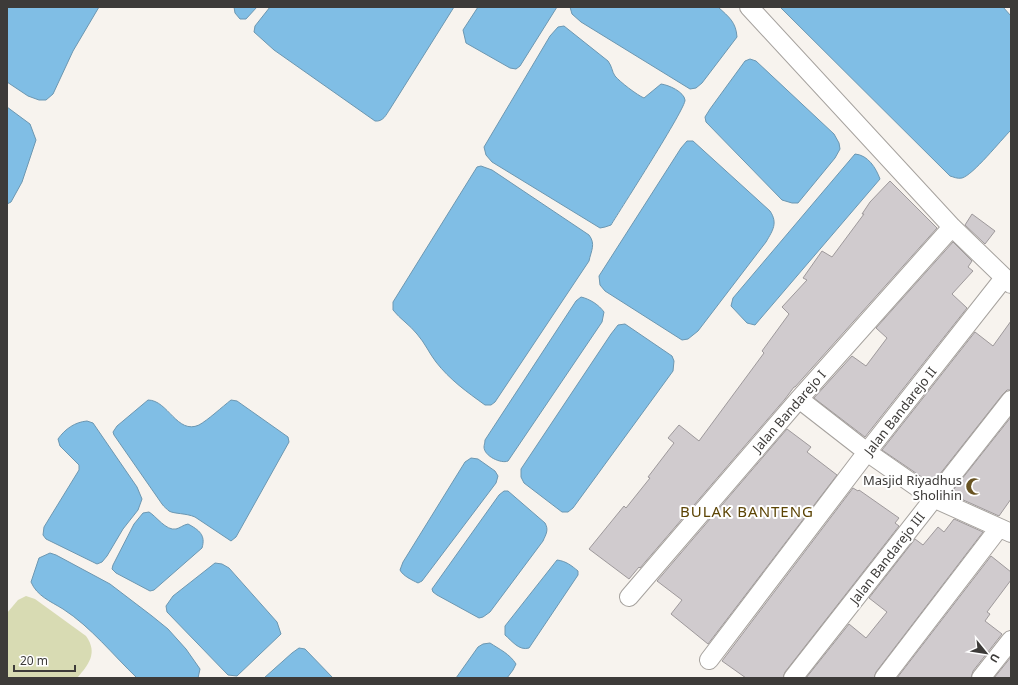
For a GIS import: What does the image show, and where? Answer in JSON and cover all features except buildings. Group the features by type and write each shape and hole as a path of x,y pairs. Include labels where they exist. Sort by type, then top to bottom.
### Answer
{"street":[{"path":"749,7 952,227 1008,281"},
{"name":"Jalan Bandarejo I","path":"629,597 799,399 952,227"},
{"name":"Jalan Bandarejo II","path":"709,660 867,452 1008,281"},
{"path":"799,399 867,452 933,498 1005,531 884,678"},
{"name":"Jalan Bandarejo III","path":"793,678 1011,400"},
{"path":"981,678 1011,640"}],"green space":[{"path":"26,596 35,599 86,636 90,642 92,653 85,668 77,678 7,678 7,613 18,600"}],"water":[{"path":"7,7 99,7 73,51 53,94 46,100 39,100 28,96 7,82"},
{"path":"234,7 257,7 246,19 240,19 235,13"},
{"path":"270,7 454,7 387,114 384,118 375,121 274,50 254,32 255,26"},
{"path":"478,7 557,7 520,66 516,69 510,68 466,43 463,30"},
{"path":"570,7 718,7 729,17 735,27 737,37 702,83 696,88 690,89 581,22 572,14"},
{"path":"780,7 1003,7 1011,16 1011,130 973,171 962,178 950,176"},
{"path":"564,26 608,61 615,76 644,98 661,84 676,89 682,94 685,100 675,121 611,225 600,228 492,162 486,155 484,147 550,36 558,27"},
{"path":"750,59 756,61 834,134 839,143 840,149 835,158 798,203 782,200 706,122 705,117 710,109 745,61"},
{"path":"7,107 30,124 36,140 22,182 11,202 7,204"},
{"path":"687,141 693,141 770,211 774,219 774,226 766,242 698,331 688,339 682,340 605,291 600,285 599,276 681,148"},
{"path":"855,154 868,159 880,179 755,325 747,323 731,306 733,298"},
{"path":"481,166 492,170 589,235 593,245 589,261 495,402 491,405 485,405 453,380 436,362 417,334 393,310 393,302 477,167"},
{"path":"581,297 591,301 602,309 604,312 602,322 508,461 505,462 493,458 485,450 485,440 576,301"},
{"path":"625,324 672,356 674,361 673,371 573,508 568,512 562,512 524,483 521,477 521,469 611,334 618,325"},
{"path":"148,400 155,401 178,421 191,427 203,423 231,400 237,401 288,437 289,442 236,537 231,541 195,517 169,511 162,504 114,435 113,432 117,426"},
{"path":"87,421 93,423 137,487 142,499 138,510 123,529 107,556 102,562 97,564 46,539 43,535 44,527 79,470 79,465 60,446 58,439 71,427 78,423"},
{"path":"471,458 478,459 495,471 498,476 496,483 422,581 418,583 408,578 401,572 400,570 403,562 465,462"},
{"path":"504,491 508,491 545,523 547,532 543,541 490,612 479,618 437,595 432,589 499,495"},
{"path":"149,512 165,526 172,529 177,529 188,524 201,533 203,540 202,548 154,590 150,591 116,573 112,569 134,524 143,513"},
{"path":"50,553 110,584 168,629 186,649 200,669 198,678 137,678 83,624 63,609 44,598 34,587 31,582 39,558"},
{"path":"557,560 563,561 578,571 578,575 529,648 525,649 519,647 505,635 505,626"},
{"path":"215,563 222,564 229,568 277,622 281,634 237,676 228,675 167,612 166,606 173,596"},
{"path":"490,643 508,655 516,664 507,678 456,678 478,647 483,644"},
{"path":"299,648 305,649 333,678 264,678 292,653"}],"place":[{"name":"Masjid Riyadhus Sholihin","path":"975,487"}],"district":[{"name":"BULAK BANTENG","path":"747,511"}]}
